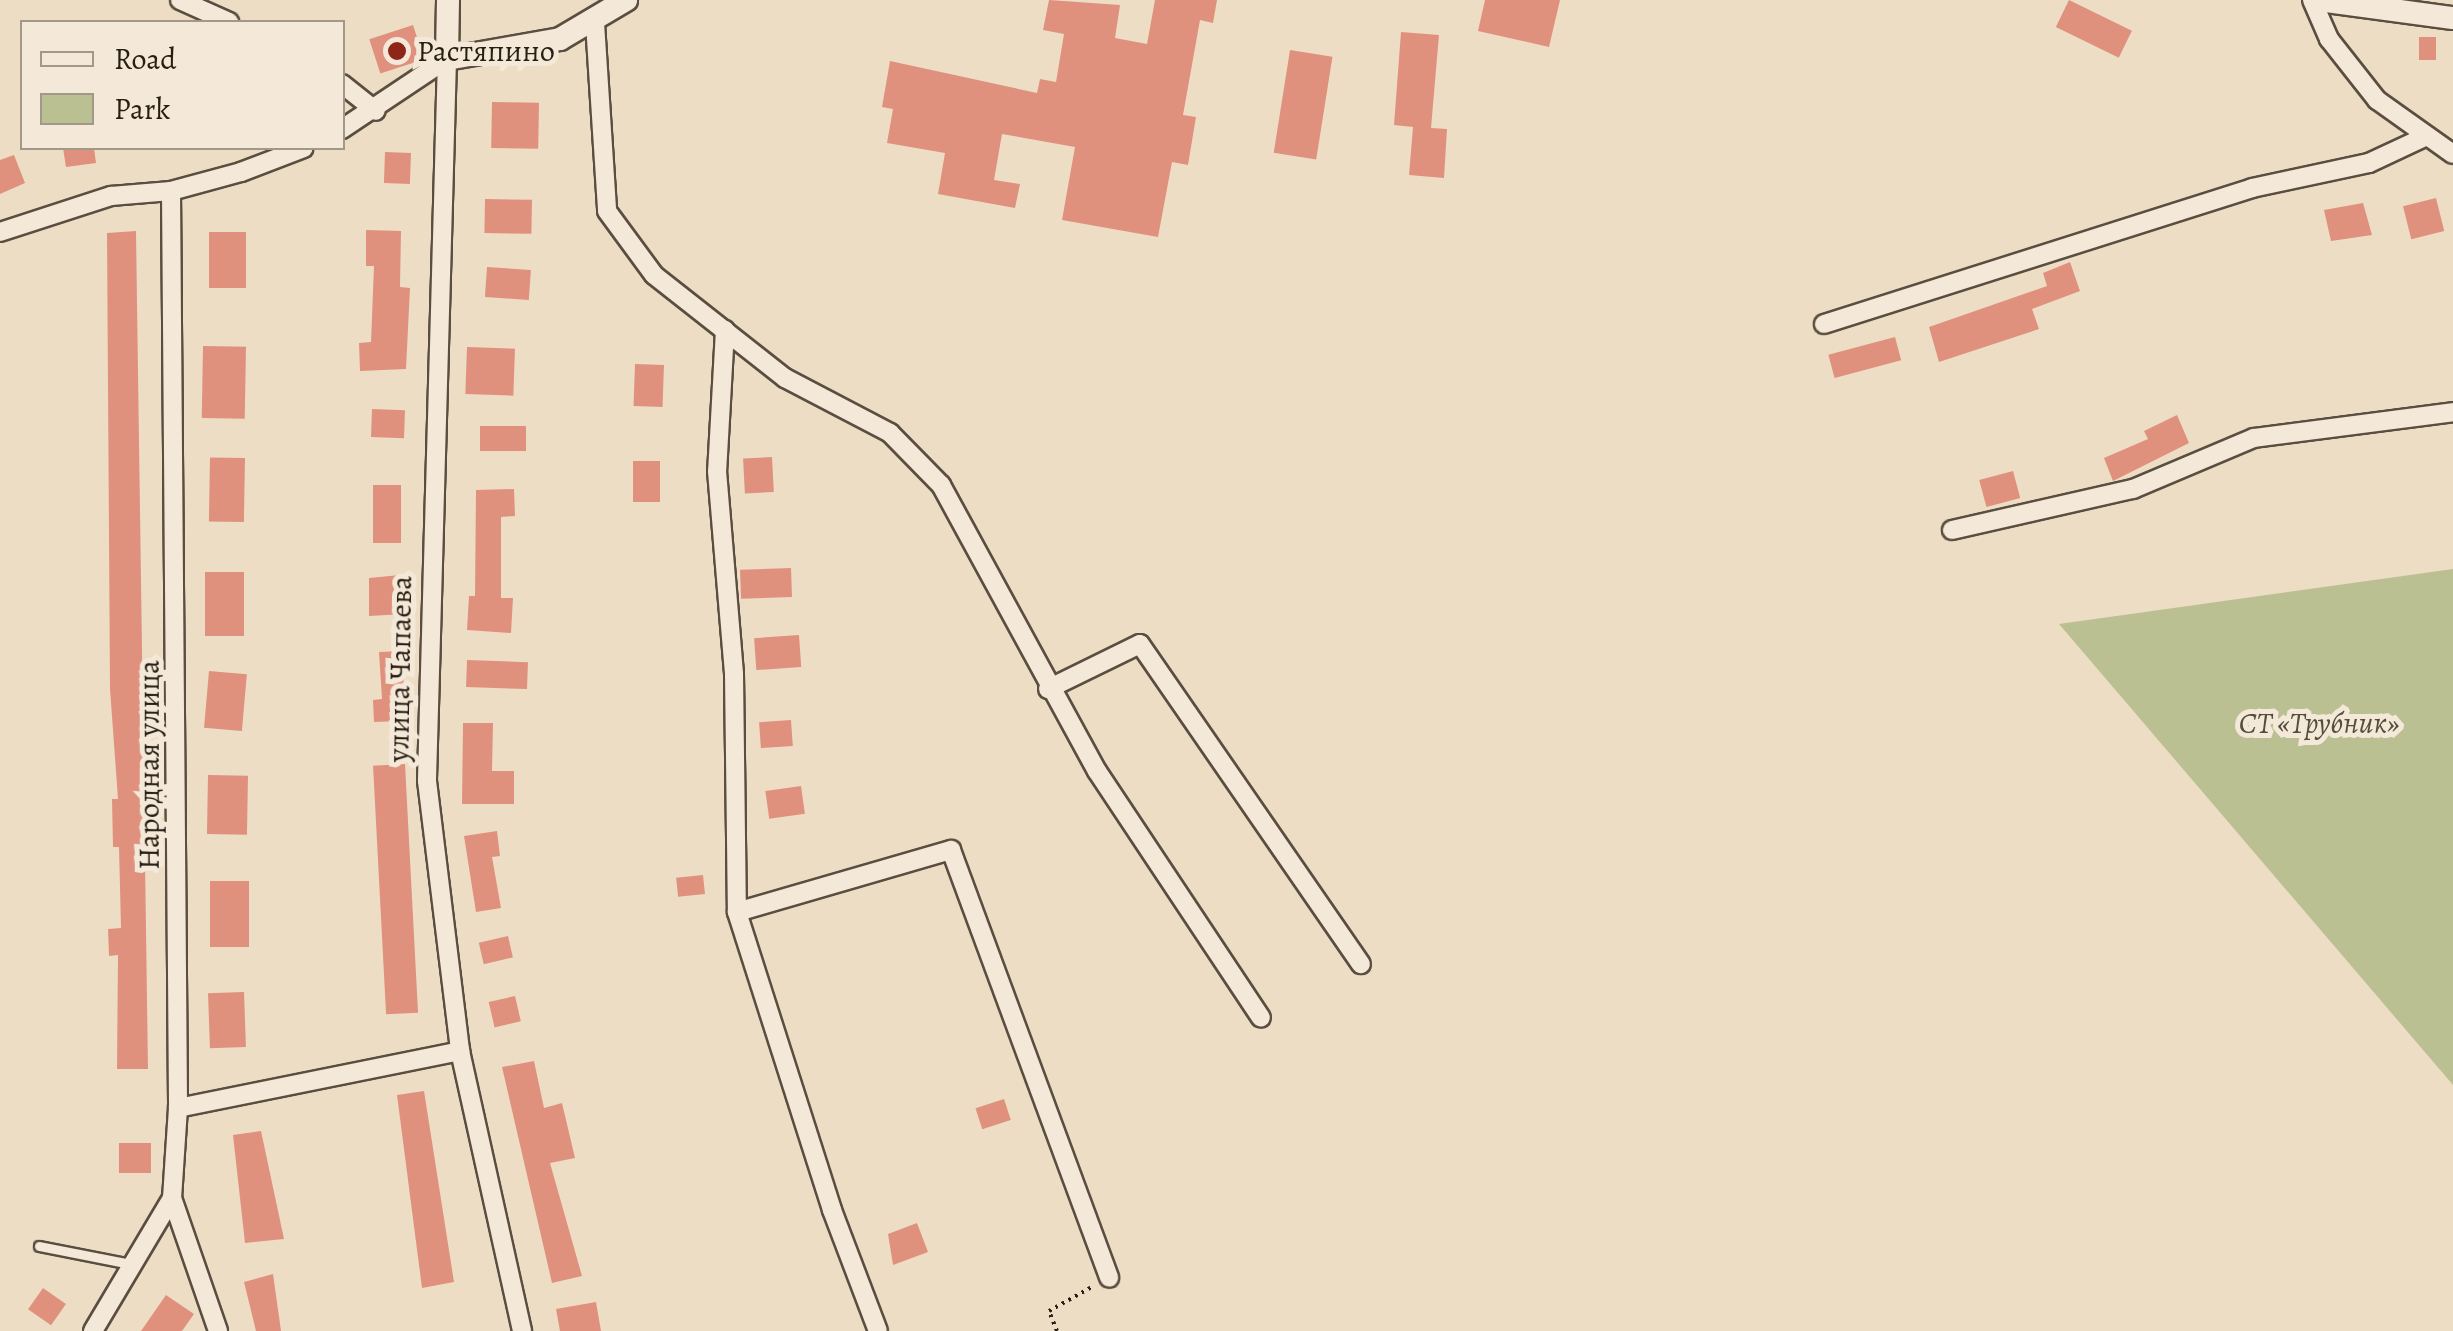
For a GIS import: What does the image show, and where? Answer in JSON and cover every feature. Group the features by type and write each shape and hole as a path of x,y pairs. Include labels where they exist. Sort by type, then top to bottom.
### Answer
{"street":[{"path":"180,0 225,20"},
{"name":"улица Чапаева","path":"448,0 427,781 460,1051 522,1331"},
{"path":"345,127 376,111 447,59 509,53 595,23 626,0"},
{"path":"2453,18 2315,0 2329,39 2377,100 2453,154"},
{"path":"595,23 607,211 654,274 785,378 890,433 941,485 1048,688 1261,1018"},
{"path":"345,86 376,111"},
{"path":"1824,324 2252,188 2369,163 2427,136"},
{"path":"0,232 112,196 171,191 298,150"},
{"name":"Народная улица","path":"171,191 178,1108 172,1198 218,1331"},
{"path":"724,330 717,471 734,674 737,912 832,1210 878,1331"},
{"path":"1952,530 2134,489 2254,438 2453,412"},
{"path":"1048,688 1140,644 1361,964"},
{"path":"737,912 951,850 1109,1278"},
{"path":"178,1108 460,1051"},
{"path":"93,1331 172,1198"}],"lane":[{"path":"38,1246 133,1264"}],"path":[{"path":"1057,1331 1050,1311 1109,1278"}],"green space":[{"name":"СТ «Трубник»","path":"2453,569 2453,1085 2059,624"}],"building":[{"path":"1049,0 1120,5 1115,38 1147,44 1155,0 1217,0 1213,23 1200,20 1183,115 1196,117 1188,165 1172,162 1158,237 1062,220 1075,147 1002,134 994,180 1020,184 1015,208 938,194 945,153 887,143 893,109 882,107 890,61 1037,93 1040,79 1056,82 1064,34 1043,30"},
{"path":"1485,0 1560,0 1549,47 1478,31"},
{"path":"2069,0 2132,31 2119,58 2056,27"},
{"name":"Растяпино","path":"413,25 424,59 380,73 369,39"},
{"path":"1401,32 1439,35 1431,128 1447,129 1444,178 1409,175 1413,127 1394,125"},
{"path":"2419,37 2436,37 2436,60 2419,60"},
{"path":"1290,50 1332,57 1316,159 1274,153"},
{"path":"492,102 539,103 538,149 491,148"},
{"path":"63,150 94,150 96,163 66,167"},
{"path":"385,152 411,153 410,184 384,183"},
{"path":"14,155 25,183 0,194 0,160"},
{"path":"2436,198 2444,231 2411,239 2403,206"},
{"path":"485,199 532,200 531,234 484,233"},
{"path":"2363,203 2372,235 2331,241 2324,210"},
{"path":"366,230 401,231 400,287 410,288 406,369 360,371 359,343 371,342 374,266 366,266"},
{"path":"136,231 148,1069 117,1069 118,955 109,956 108,929 121,928 119,847 113,847 112,799 118,799 110,689 107,233"},
{"path":"209,232 246,232 246,288 209,288"},
{"path":"2070,262 2080,291 2032,309 2039,329 1939,362 1929,327 2047,286 2043,273"},
{"path":"487,267 531,270 529,300 485,297"},
{"path":"1895,337 1901,360 1835,378 1828,355"},
{"path":"203,346 246,347 245,419 202,418"},
{"path":"467,347 515,349 513,396 465,394"},
{"path":"635,364 664,365 663,407 634,406"},
{"path":"372,409 405,410 404,438 371,437"},
{"path":"2177,415 2189,443 2113,481 2104,458 2148,439 2144,431"},
{"path":"480,426 526,426 526,451 480,451"},
{"path":"210,457 245,458 244,522 209,521"},
{"path":"772,457 774,492 745,493 743,459"},
{"path":"633,461 660,461 660,502 633,502"},
{"path":"2013,471 2020,498 1986,507 1979,480"},
{"path":"373,485 401,485 401,543 373,543"},
{"path":"514,489 515,516 501,517 501,598 513,598 511,633 467,630 469,596 475,596 476,490"},
{"path":"791,568 792,597 741,599 740,570"},
{"path":"205,572 244,572 244,636 205,636"},
{"path":"400,575 404,614 369,616 369,578"},
{"path":"799,635 801,667 756,670 754,638"},
{"path":"405,651 402,721 374,722 373,700 382,699 379,652"},
{"path":"467,660 528,662 527,689 466,687"},
{"path":"209,671 247,674 242,731 204,728"},
{"path":"791,720 793,746 761,748 759,722"},
{"path":"463,723 493,723 492,771 514,771 514,804 462,804"},
{"path":"405,764 418,1013 386,1014 373,766"},
{"path":"208,775 248,776 247,835 207,834"},
{"path":"801,786 805,814 769,819 765,791"},
{"path":"497,831 500,856 492,857 501,908 476,912 464,836"},
{"path":"703,875 705,894 678,897 676,878"},
{"path":"210,881 249,881 249,947 210,947"},
{"path":"508,936 513,957 484,964 479,943"},
{"path":"244,992 246,1047 210,1048 208,993"},
{"path":"515,996 521,1021 495,1027 489,1002"},
{"path":"534,1061 544,1108 562,1103 575,1158 550,1163 582,1276 552,1283 502,1067"},
{"path":"424,1091 454,1282 422,1288 397,1095"},
{"path":"1004,1099 1011,1120 982,1129 975,1108"},
{"path":"261,1131 284,1239 245,1243 233,1135"},
{"path":"119,1143 151,1143 151,1173 119,1173"},
{"path":"917,1223 928,1252 893,1265 888,1234"},
{"path":"273,1274 281,1331 256,1331 244,1282"},
{"path":"43,1288 66,1304 51,1325 28,1309"},
{"path":"166,1295 194,1314 182,1331 141,1331"},
{"path":"596,1302 601,1331 560,1331 556,1309"}],"place":[{"name":"Растяпино","path":"397,51"}]}
